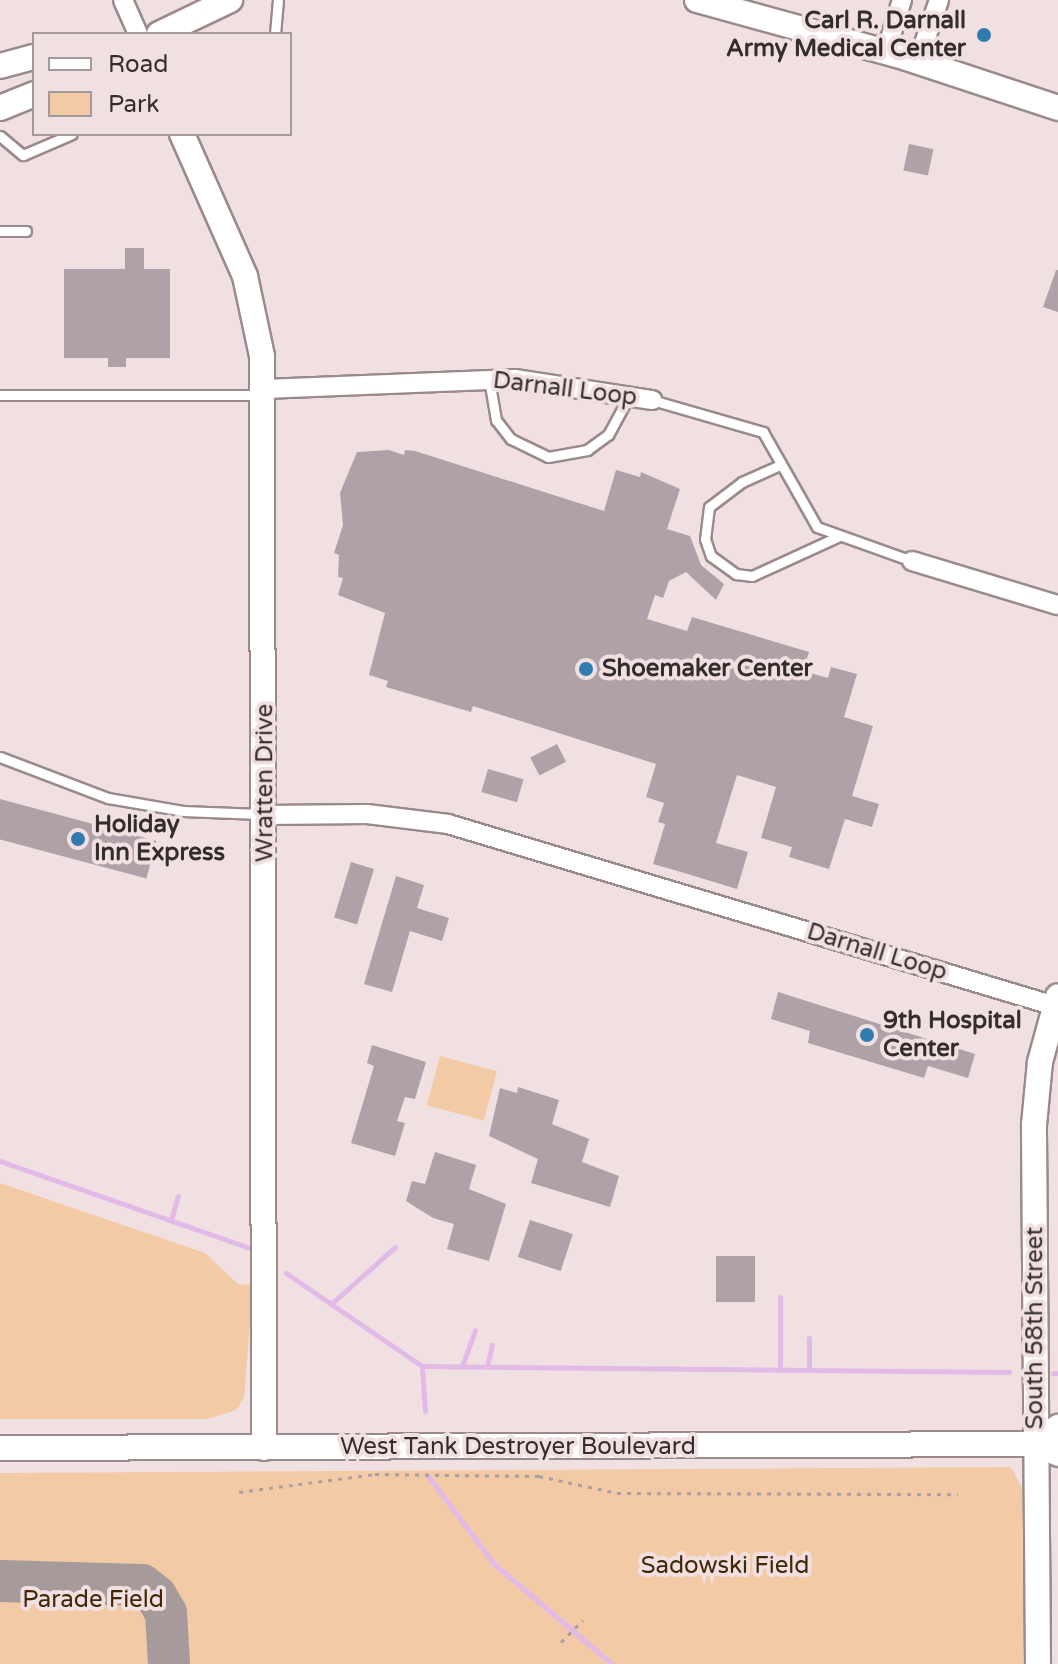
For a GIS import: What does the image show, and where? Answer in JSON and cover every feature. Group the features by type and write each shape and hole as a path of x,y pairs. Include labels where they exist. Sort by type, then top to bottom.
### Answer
{"street":[{"path":"123,0 137,32"},
{"path":"163,32 230,0"},
{"path":"697,0 918,61 1058,108"},
{"path":"886,52 902,0"},
{"path":"918,61 939,0"},
{"path":"0,66 32,58"},
{"path":"0,108 32,95"},
{"name":"Wratten Drive","path":"183,136 245,276 264,389 264,1448"},
{"name":"Darnall Loop","path":"264,389 489,379 652,400"},
{"name":"Darnall Loop","path":"912,561 1058,605"},
{"name":"Darnall Loop","path":"266,815 367,814 448,824 1056,1001"},
{"name":"South 58th Street","path":"1038,1664 1047,1449 1034,1125 1040,1062 1056,1001"},
{"path":"1047,1449 1058,1427"},
{"name":"West Tank Destroyer Boulevard","path":"0,1448 1047,1449"}],"lane":[{"path":"275,32 278,0"},
{"path":"0,136 23,155 67,136"},
{"path":"0,231 26,231"},
{"path":"489,379 496,420 511,439 548,457 587,450 608,435 629,396"},
{"name":"Darnall Loop","path":"0,395 252,395 264,389"},
{"name":"Darnall Loop","path":"652,400 763,432 817,527 837,537 912,561"},
{"path":"780,465 742,482 709,507 705,539 711,556 736,574 752,576 837,537"},
{"name":"Darnall Loop","path":"0,757 108,798 183,811 266,815"}],"path":[{"path":"239,1492 389,1474 539,1476 617,1493 958,1494"},
{"path":"561,1642 583,1620"}],"green space":[{"path":"440,1056 497,1071 484,1121 427,1105"},
{"path":"0,1183 205,1253 238,1284 253,1285 244,1398 236,1410 208,1419 0,1419"},
{"name":"Sadowski Field","path":"1011,1467 1023,1490 1024,1664 0,1664 0,1473"}],"building":[{"path":"909,144 933,149 928,176 903,170"},
{"path":"125,248 144,248 144,269 170,269 170,358 126,358 126,367 108,367 108,358 64,358 64,269 125,269"},
{"path":"1058,270 1058,312 1043,307"},
{"name":"Shoemaker Center","path":"389,450 404,455 405,450 415,451 604,511 616,470 640,477 641,472 680,489 667,529 690,536 701,565 724,584 716,600 686,572 669,581 663,598 655,595 647,619 687,631 692,617 809,652 803,671 828,678 831,667 857,674 844,717 873,726 852,796 879,804 872,827 845,819 829,869 789,857 792,847 761,838 776,787 737,775 716,843 748,852 737,889 653,864 665,824 658,822 664,803 646,797 656,764 473,706 471,712 386,687 388,681 369,675 385,613 338,595 343,578 338,577 339,555 334,553 343,525 340,493 357,452"},
{"path":"557,744 566,762 539,775 530,758"},
{"path":"488,769 524,779 517,802 481,792"},
{"name":"Holiday Inn Express","path":"0,799 156,841 146,879 0,839"},
{"path":"351,862 374,869 357,924 334,917"},
{"path":"396,876 424,885 417,908 449,918 442,941 410,931 392,992 364,984"},
{"name":"9th Hospital Center","path":"778,992 975,1054 968,1078 928,1066 924,1078 808,1043 810,1031 771,1019"},
{"path":"372,1045 426,1062 415,1099 405,1097 397,1121 405,1123 395,1156 351,1143 374,1066 367,1063"},
{"path":"518,1087 559,1100 552,1124 589,1139 582,1162 619,1176 610,1207 531,1183 538,1159 489,1136 500,1088 517,1093"},
{"path":"435,1152 476,1165 469,1189 506,1204 489,1261 447,1249 454,1224 433,1218 406,1201 412,1181 425,1184"},
{"path":"530,1220 573,1234 561,1271 518,1257"},
{"path":"716,1256 755,1256 755,1302 716,1302"}],"waterway":[{"path":"0,1161 250,1248"},
{"path":"171,1220 178,1196"},
{"path":"331,1304 395,1247"},
{"path":"286,1273 422,1366 1009,1372"},
{"path":"780,1297 780,1370"},
{"path":"462,1366 475,1330"},
{"path":"809,1338 809,1370"},
{"path":"487,1366 492,1345"},
{"path":"422,1366 425,1411"},
{"path":"1053,1373 1058,1373"},
{"path":"428,1476 494,1564 612,1664"}],"taxiway":[{"path":"0,1581 142,1585 156,1596 166,1613 169,1664"}],"place":[{"name":"Carl R. Darnall Army Medical Center","path":"984,35"},
{"name":"Shoemaker Center","path":"586,669"},
{"name":"Holiday Inn Express","path":"78,839"},
{"name":"9th Hospital Center","path":"867,1035"}],"park label":[{"name":"Parade Field","path":"93,1600"}]}
